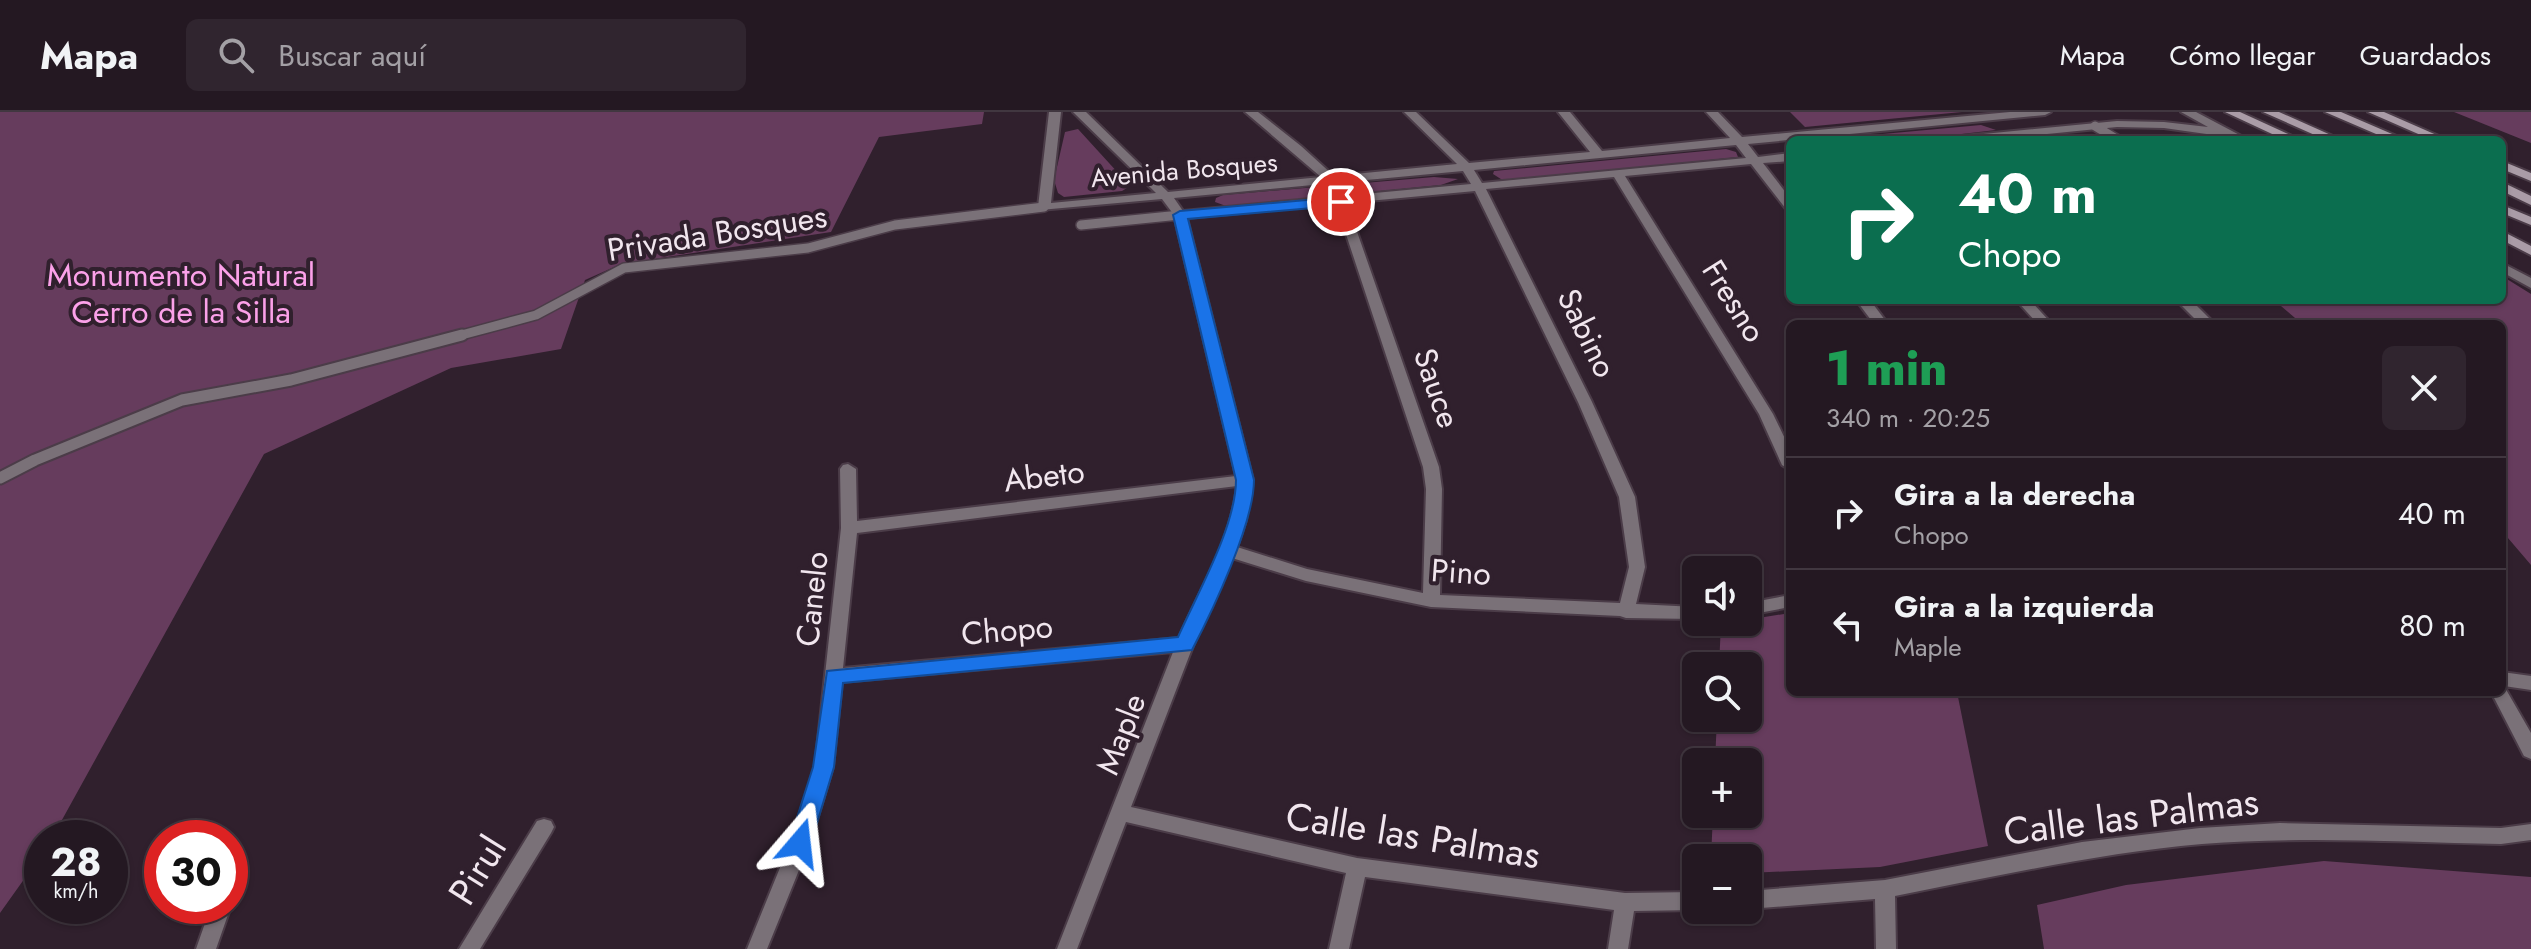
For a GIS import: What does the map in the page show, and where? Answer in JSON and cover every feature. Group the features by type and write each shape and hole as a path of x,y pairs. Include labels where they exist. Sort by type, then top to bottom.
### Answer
{"main road":[{"path":"2231,112 2286,136"},
{"path":"2269,112 2326,136"},
{"path":"2331,112 2390,136"},
{"path":"2374,112 2432,136"},
{"path":"2506,167 2531,177"},
{"path":"2506,188 2531,201"},
{"path":"2506,211 2531,221"},
{"path":"2506,237 2531,251"}],"street":[{"path":"1044,207 1055,112"},
{"name":"Maple","path":"1067,949 1185,644 1227,550 1245,492 1245,480 1180,215 1166,195 1079,112"},
{"path":"1251,112 1331,180"},
{"name":"Sabino","path":"1410,112 1468,169 1479,187 1585,402 1627,497 1637,567 1626,612"},
{"path":"1564,112 1600,156"},
{"path":"1712,112 1741,143 1786,201"},
{"name":"Avenida Bosques","path":"1811,136 2045,112"},
{"path":"2155,112 2164,125"},
{"path":"2187,112 2235,136"},
{"path":"1991,118 2010,136"},
{"path":"2019,136 2095,126 2164,125 2229,133"},
{"name":"Avenida Bosques","path":"1044,207 1786,138"},
{"name":"Avenida Bosques","path":"1180,215 1786,157"},
{"name":"Fresno","path":"1618,174 1766,414 1786,456"},
{"name":"Sauce","path":"1341,202 1431,467 1434,489 1431,601"},
{"path":"2506,269 2531,284"},
{"path":"2027,304 2041,320"},
{"path":"2187,304 2204,320"},
{"name":"Canelo","path":"757,949 800,843 824,767 849,528 848,469"},
{"name":"Abeto","path":"849,528 1245,480"},
{"name":"Pino","path":"1227,550 1321,579 1431,601 1682,613"},
{"path":"1762,606 1786,602"},
{"name":"Chopo","path":"834,676 1185,644"},
{"path":"2506,680 2531,683"},
{"path":"2503,696 2526,728 2531,751"},
{"name":"Calle las Palmas","path":"1121,813 1357,867 1625,902 1682,901"},
{"name":"Pirul","path":"469,949 544,827"},
{"name":"Calle las Palmas","path":"1762,899 1885,889 2082,851 2200,836 2280,831 2528,833"},
{"path":"1339,949 1357,867"},
{"path":"1885,889 1886,949"},
{"path":"1618,949 1625,902"},
{"path":"206,949 215,924"}],"lane":[{"path":"2095,126 2111,136"},
{"name":"Privada Bosques","path":"0,478 35,460 182,400 317,374 536,315 565,303 598,278 624,268 808,248 895,225 1044,207"},
{"path":"1081,225 1180,215"}],"green space":[{"name":"Monumento Natural Cerro de la Silla","path":"0,112 984,112 982,124 879,137 831,232 621,264 585,280 561,349 451,368 264,454 62,820 24,820 24,879 0,913"},
{"path":"1790,112 1962,112 1805,127"},
{"path":"2454,112 2531,112 2531,143"},
{"path":"1981,125 1996,130 1944,136 1861,136"},
{"path":"1078,129 1130,186 1122,191 1064,197 1058,193 1054,180 1065,132"},
{"path":"1726,149 1736,152 1738,157 1504,181 1493,174 1494,171"},
{"path":"1434,177 1458,179 1441,185 1226,206 1215,202 1223,195"},
{"path":"2506,278 2531,294 2531,565 2506,536 2506,320 2297,320 2279,304 2506,304"},
{"path":"1786,614 1786,696 1958,696 1988,846 1880,867 1762,872 1762,844 1712,844 1712,828 1762,828 1762,748 1716,748 1716,732 1762,732 1762,652 1720,652 1720,636 1762,636 1762,617"},
{"path":"2324,861 2531,877 2531,949 2044,949 2037,905 2126,885"}],"route":[{"path":"800,843 824,767 834,676 1185,644 1227,550 1245,492 1245,480 1180,215 1341,202"}]}
